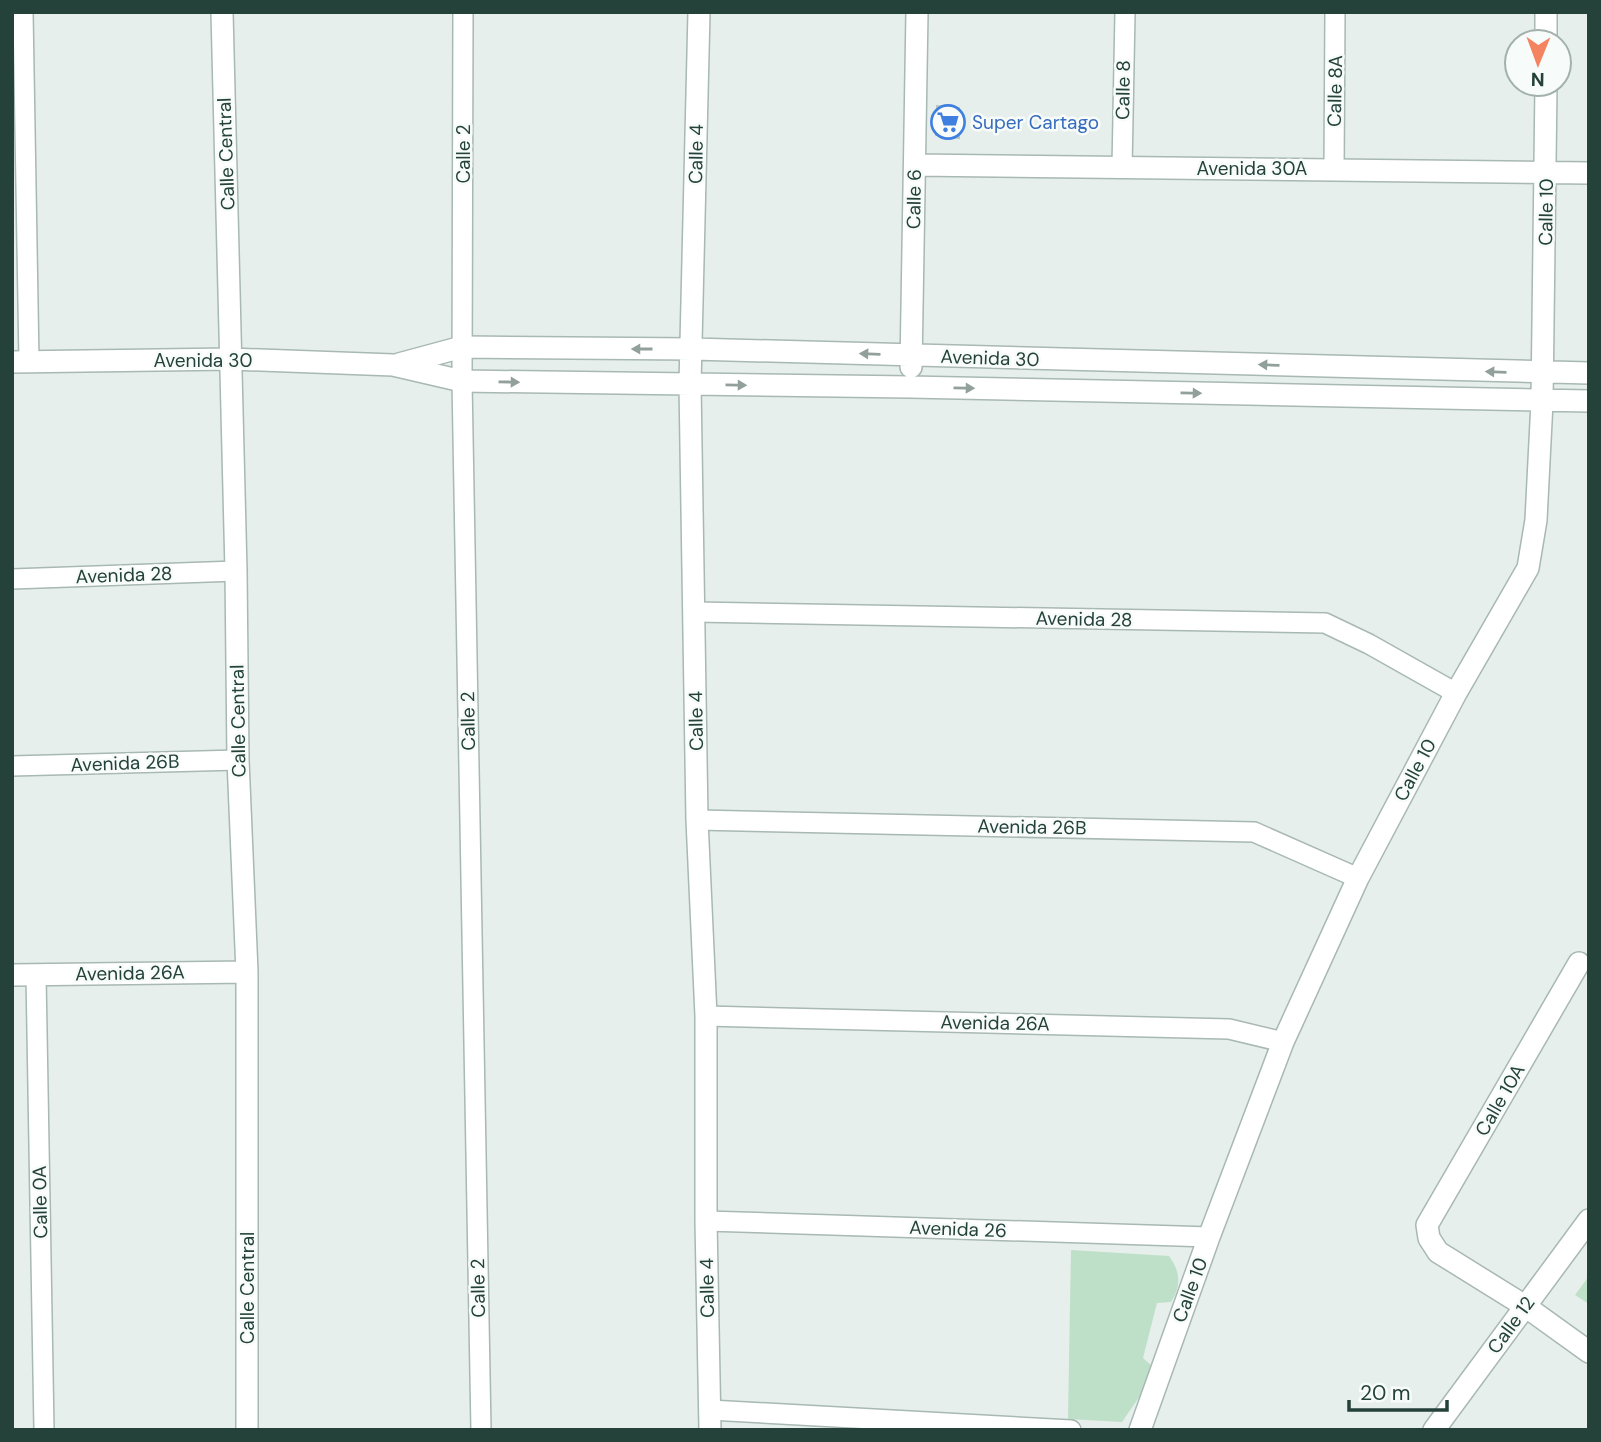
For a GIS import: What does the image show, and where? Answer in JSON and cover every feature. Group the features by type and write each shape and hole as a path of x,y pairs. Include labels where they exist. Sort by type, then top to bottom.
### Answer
{"street":[{"name":"Calle Central","path":"222,12 238,760 247,972 247,1430"},
{"name":"Calle 4","path":"699,12 691,384 697,820 706,1016 710,1420"},
{"name":"Calle 6","path":"910,387 918,12"},
{"name":"Calle 10","path":"1140,1430 1283,1042 1358,878 1456,693 1528,568 1536,520 1542,401 1546,98"},
{"name":"Avenida 30A","path":"915,165 1589,173"},
{"name":"Avenida 30","path":"393,365 462,348 693,349 1589,373"},
{"name":"Avenida 30","path":"21,362 231,359 393,365 462,381 1589,401"},
{"name":"Calle 10A","path":"1525,1306 1438,1252 1429,1238 1427,1225 1579,963"},
{"name":"Avenida 26A","path":"12,975 247,972"},
{"name":"Calle 12","path":"1434,1430 1589,1220"},
{"path":"1525,1306 1589,1352"}],"lane":[{"path":"21,362 23,12"},
{"name":"Calle 2","path":"463,12 462,381 481,1430"},
{"name":"Calle 8","path":"1122,167 1125,12"},
{"name":"Calle 8A","path":"1334,169 1335,12"},
{"name":"Avenida 28","path":"12,579 236,571"},
{"name":"Avenida 28","path":"695,612 1325,623 1369,643 1456,693"},
{"name":"Avenida 26B","path":"12,766 238,760"},
{"name":"Avenida 26B","path":"697,820 1254,832 1358,878"},
{"name":"Calle 0A","path":"36,975 44,1430"},
{"name":"Avenida 26A","path":"706,1016 1229,1029 1283,1042"},
{"name":"Avenida 26","path":"706,1221 1209,1237"},
{"path":"710,1420 1071,1430"}],"green space":[{"path":"1071,1250 1169,1256 1176,1267 1177,1290 1171,1302 1157,1303 1143,1358 1152,1366 1153,1377 1122,1422 1068,1419"},
{"path":"1589,1276 1589,1304 1575,1295"}],"building":[{"name":"Super Cartago","path":"937,106 959,108 959,138 936,135"}],"place":[{"name":"Super Cartago","path":"948,122"}]}
